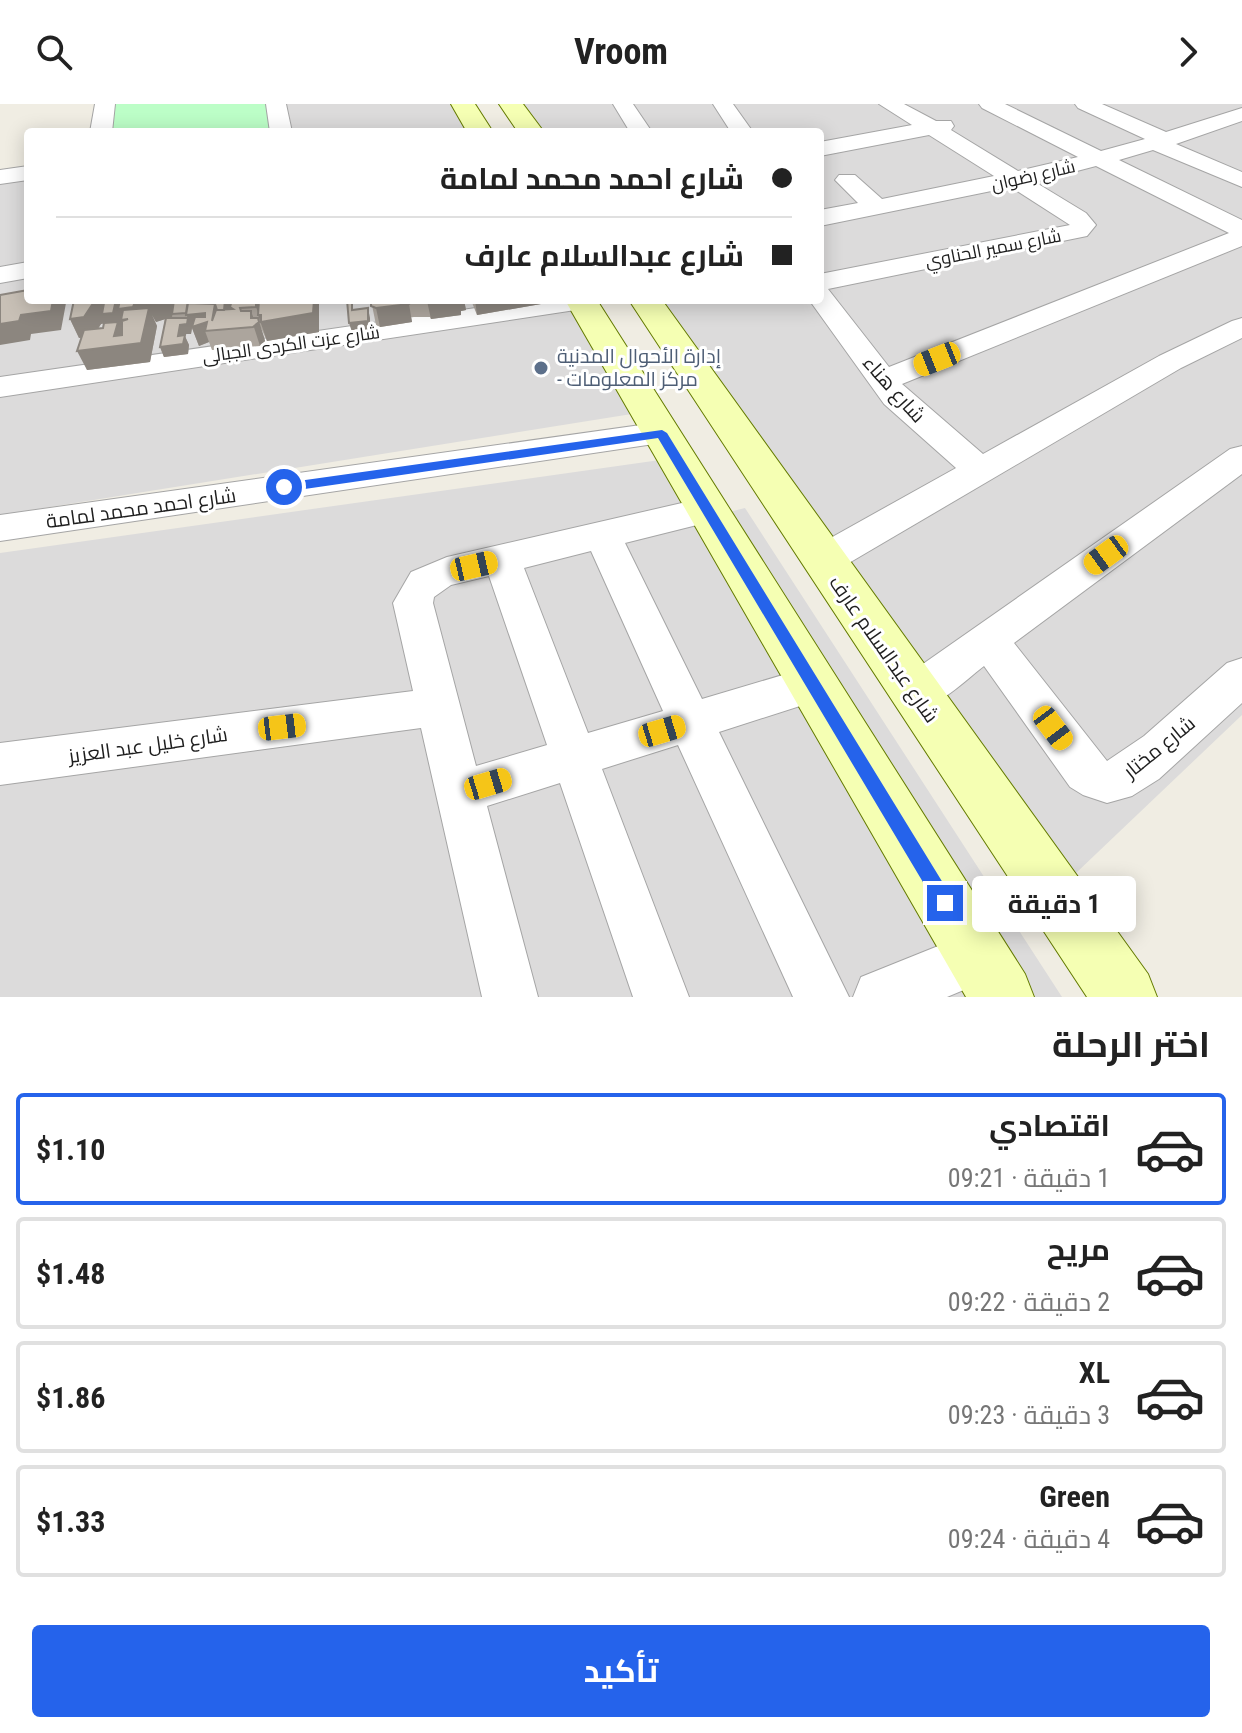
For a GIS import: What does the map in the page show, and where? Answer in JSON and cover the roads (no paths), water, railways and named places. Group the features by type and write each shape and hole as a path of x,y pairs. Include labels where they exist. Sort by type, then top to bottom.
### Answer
{"main road":[{"path":"463,104 478,128"},
{"path":"511,104 528,128"},
{"path":"589,313 637,342 649,340 655,314"},
{"path":"589,313 990,977"},
{"name":"شارع عبدالسلام عارف","path":"655,314 1125,997"},
{"path":"657,426 655,409 670,396 709,394"}],"street":[{"path":"102,128 106,104"},
{"path":"276,104 280,128"},
{"path":"623,104 638,128"},
{"path":"889,104 1015,180"},
{"path":"733,106 741,128"},
{"path":"1031,124 1082,110 1162,142 1242,180"},
{"name":"شارع رضوان","path":"824,217 955,193 1103,159 1242,114"},
{"path":"824,148 985,115 1031,124 1242,230"},
{"path":"0,177 24,174"},
{"path":"932,178 955,193"},
{"path":"847,180 876,207"},
{"name":"شارع سمير الحناوي","path":"824,281 1082,228 1077,218 1015,180"},
{"path":"882,381 1242,237"},
{"path":"0,275 24,271"},
{"name":"شارع هناء","path":"824,301 882,381 912,414 981,471"},
{"name":"شارع عزت الكردى الجبالى","path":"0,387 589,313"},
{"path":"823,560 1170,362 1242,327"},
{"name":"شارع احمد محمد لمامة","path":"0,528 657,426"},
{"path":"915,693 1242,457"},
{"path":"510,997 413,603 414,595 426,580 436,575 708,510"},
{"path":"602,535 821,997"},
{"path":"502,559 661,997"},
{"name":"شارع مختار","path":"988,640 1086,772 1097,780 1108,782 1118,780 1145,763 1242,676"},
{"path":"460,793 813,684"},
{"name":"شارع خليل عبد العزيز","path":"0,764 438,707"},
{"path":"881,997 990,977"}],"place":[{"name":"إدارة الأحوال المدنية - مركز المعلومات","path":"541,368"}]}
